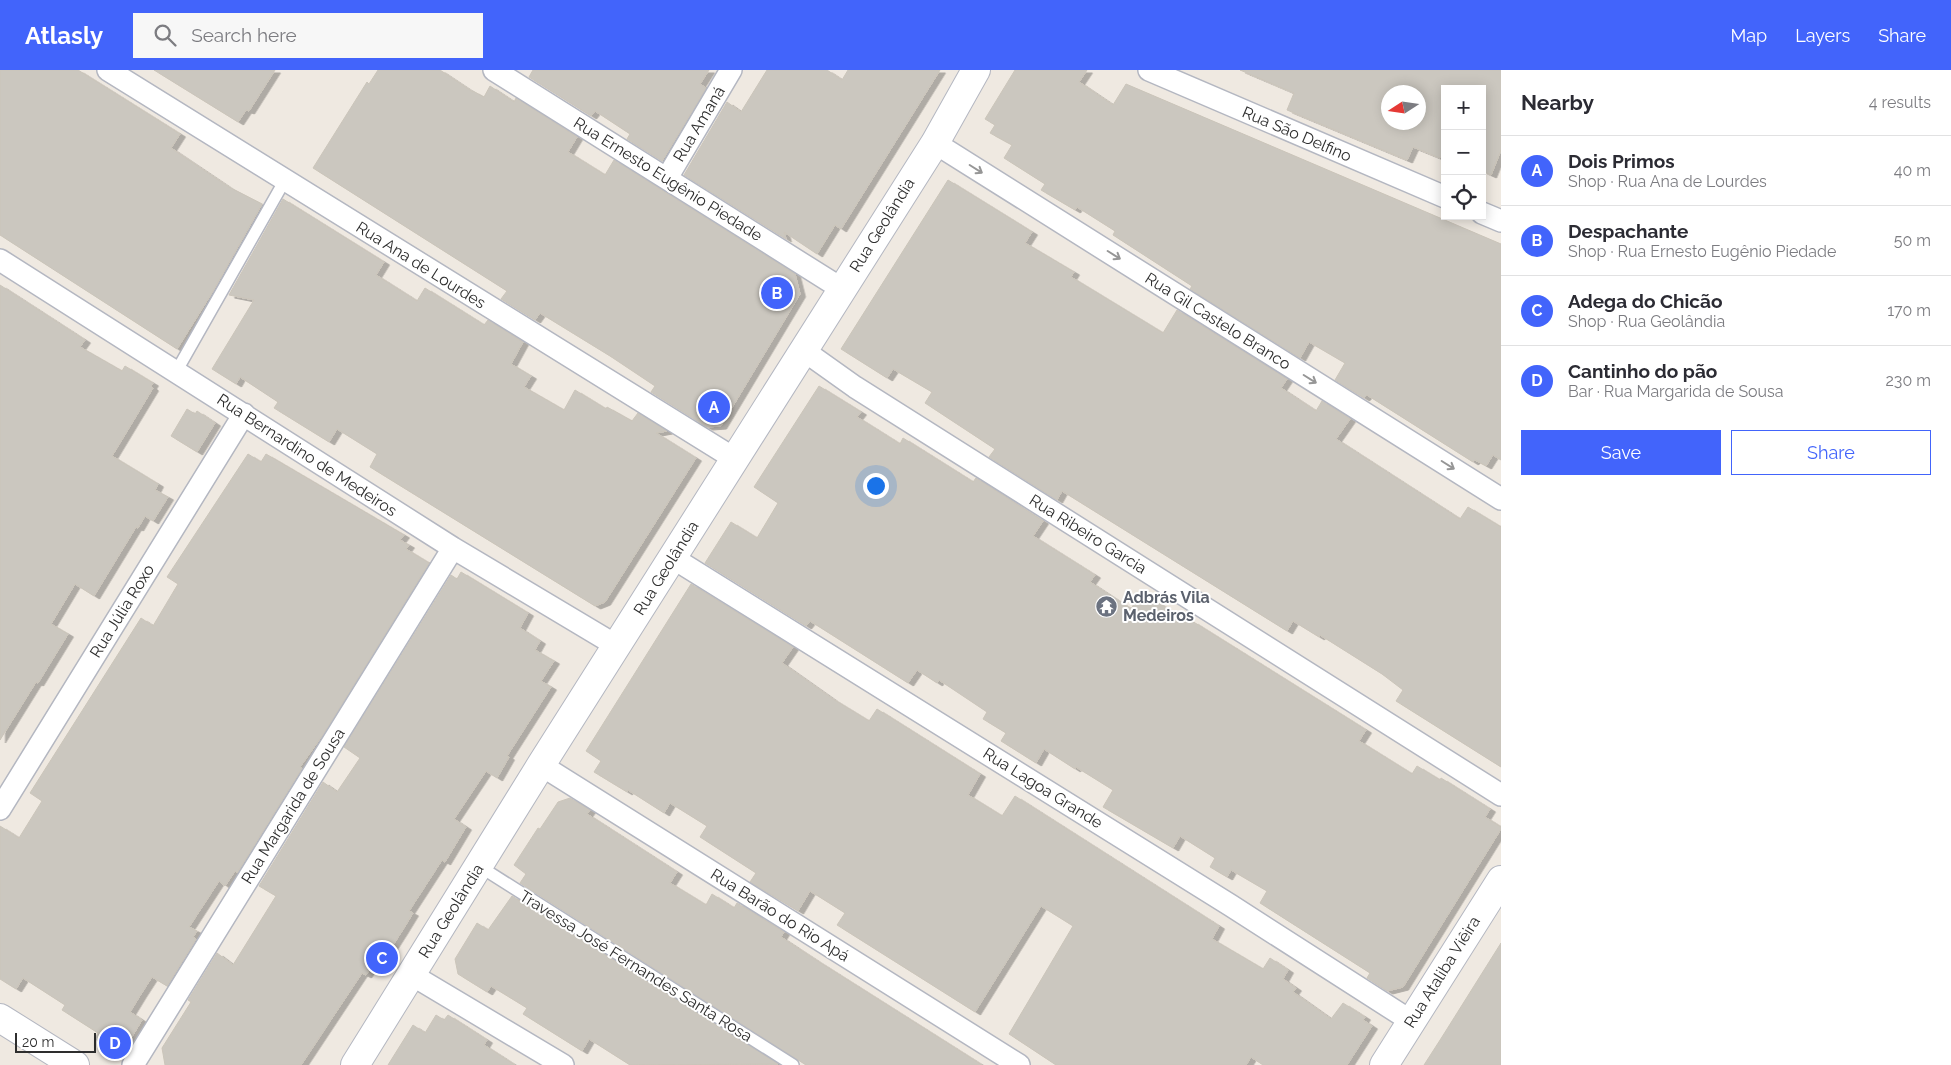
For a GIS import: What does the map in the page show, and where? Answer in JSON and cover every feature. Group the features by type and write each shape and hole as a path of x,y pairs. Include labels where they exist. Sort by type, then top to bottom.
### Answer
{"street":[{"name":"Rua Ana de Lourdes","path":"108,70 735,459"},
{"name":"Rua Ernesto Eugênio Piedade","path":"494,70 842,289"},
{"name":"Rua Amaná","path":"667,178 731,70"},
{"name":"Rua Geolândia","path":"355,1065 541,765 935,143 976,70"},
{"name":"Rua São Delfino","path":"1149,70 1441,195"},
{"name":"Rua Gil Castelo Branco","path":"935,143 1501,499"},
{"path":"1486,215 1501,221"},
{"name":"Rua Bernardino de Medeiros","path":"0,260 452,548 617,646"},
{"name":"Rua Ribeiro Garcia","path":"803,350 855,387 1501,795"},
{"name":"Rua Júlia Roxo","path":"0,809 244,414"},
{"name":"Rua Margarida de Sousa","path":"133,1065 452,548"},
{"name":"Rua Lagoa Grande","path":"673,558 1230,905 1411,1021"},
{"name":"Rua Barão do Rio Apá","path":"541,765 1019,1065"},
{"name":"Rua Ataliba Viêira","path":"1384,1065 1501,880"},
{"path":"412,975 563,1065"},
{"path":"3,1027 75,1065"}],"lane":[{"path":"176,372 285,180"},
{"name":"Travessa José Fernandes Santa Rosa","path":"479,866 793,1065"}],"building":[{"path":"0,70 78,70 180,134 171,148 229,187 262,204 213,291 177,349 0,235"},
{"path":"154,70 275,70 249,111 246,110 238,122"},
{"path":"378,70 440,70 484,97 490,86 514,102 516,98 577,137 568,152 605,175 614,160 795,274 800,294 721,426 707,427 651,392 655,386 610,356 540,313 535,320 501,299 507,291 313,168 367,82 369,84"},
{"path":"533,70 709,70 700,84 706,88 662,161 627,139 630,134 595,111 591,116 529,77"},
{"path":"767,70 827,70 842,80 848,70 940,70 841,229 835,225 817,254 784,232 786,239 684,175 727,102 741,112"},
{"path":"1015,70 1087,70 1079,82 1113,105 1126,84 1501,244 1501,460 1493,455 1486,466 1475,460 1473,462 1367,395 1364,398 1335,380 1345,363 1309,342 1300,358 1190,289 1192,286 1113,235 1115,231 1077,207 1075,210 1041,190 1045,184 1004,158 1012,145 990,133 995,125 985,119"},
{"path":"1240,70 1501,70 1501,150 1491,175 1486,173 1486,85 1441,85 1440,158 1413,147 1407,160 1287,110 1294,93"},
{"path":"948,180 1032,232 1025,243 1074,272 1071,277 1163,333 1177,310 1287,379 1281,388 1316,411 1322,401 1350,419 1336,439 1460,519 1468,507 1501,527 1501,767 1396,701 1403,690 1382,674 1320,635 1319,637 1293,621 1287,631 1062,491 1057,500 989,457 995,449 925,403 932,392 893,369 887,378 841,349"},
{"path":"283,199 384,262 376,275 417,301 425,288 484,325 488,320 523,342 511,364 531,376 524,387 564,410 575,390 606,409 607,407 632,421 638,413 667,431 656,433 696,458 605,602 595,606 370,467 377,454 337,429 329,442 274,408 278,402 240,377 236,384 212,369 254,300 229,295"},
{"path":"0,285 85,340 80,347 122,371 125,366 153,383 151,386 153,388 112,456 158,484 155,490 168,497 153,521 145,516 138,528 136,527 94,596 75,584 51,624 68,634 0,740"},
{"path":"819,386 861,412 857,417 900,444 903,438 973,482 976,478 1043,521 1033,536 1095,575 1090,582 1131,609 1141,592 1191,623 1192,621 1366,730 1359,741 1412,774 1417,766 1440,780 1441,778 1490,809 1485,817 1501,827 1501,829 1403,987 1387,991 1367,978 1370,973 1260,903 1267,891 1231,870 1227,877 1210,867 1215,858 1180,836 1173,848 1103,807 1113,790 1076,767 1075,769 1044,749 1036,763 1001,741 1006,733 983,719 987,712 939,680 937,683 917,670 908,683 810,621 806,626 705,563 731,522 757,538 778,503 754,487"},
{"path":"187,409 195,414 197,411 215,423 197,452 171,436"},
{"path":"248,454 261,462 266,454 404,535 400,540 409,545 406,549 429,563 324,733 300,767 302,768 237,873 235,871 225,886 219,881 189,927 197,931 193,937 196,939 167,986 152,977 141,994 130,1012 142,1020 121,1055 95,1039 98,1033 62,1010 65,1005 23,978 16,989 0,979 0,826 19,838 42,801 30,793 141,618 153,626 178,584 167,577"},
{"path":"461,572 528,613 520,628 540,641 535,650 554,661 541,681 551,687 507,756 509,757 497,778 486,771 454,819 466,827 445,862 442,860 409,911 413,913 402,931 381,964 376,961 366,975 362,973 301,1065 165,1065 162,1048 191,1002 188,1000 217,953 233,965 276,896 259,886 323,782 337,792 360,758 344,747 451,575 457,579"},
{"path":"691,584 793,647 782,663 833,699 869,721 877,709 980,774 968,795 1002,816 1015,796 1219,926 1212,939 1263,969 1270,958 1288,970 1283,979 1296,988 1293,992 1331,1019 1343,1003 1365,1017 1363,1020 1372,1026 1347,1065 1263,1065 1251,1057 1246,1065 1056,1065 1009,1034 1073,926 1041,906 975,1012 837,925 845,913 810,891 798,911 750,882 756,873 700,837 707,826 670,803 664,813 628,790 627,792 594,772 601,761 586,751"},
{"path":"570,798 590,810 587,814 677,872 670,883 706,905 712,894 734,908 737,903 784,932 781,937 982,1065 806,1065 520,883 526,874 514,865 538,828 540,829 558,802"},
{"path":"512,896 778,1064 630,1065 589,1039 582,1051 523,1014 527,1008 491,986 487,992 458,974 455,959 477,923 488,930"},
{"path":"1501,943 1501,1065 1424,1065 1442,1037"},
{"path":"436,1015 444,1020 448,1015 487,1040 484,1045 515,1065 388,1065 413,1025 425,1033"}],"place":[{"name":"Despachante","path":"777,293"},
{"name":"Dois Primos","path":"714,407"},
{"name":"Adbrás Vila Medeiros","path":"1107,606"},
{"name":"Adega do Chicão","path":"382,958"},
{"name":"Cantinho do pão","path":"115,1043"}]}
